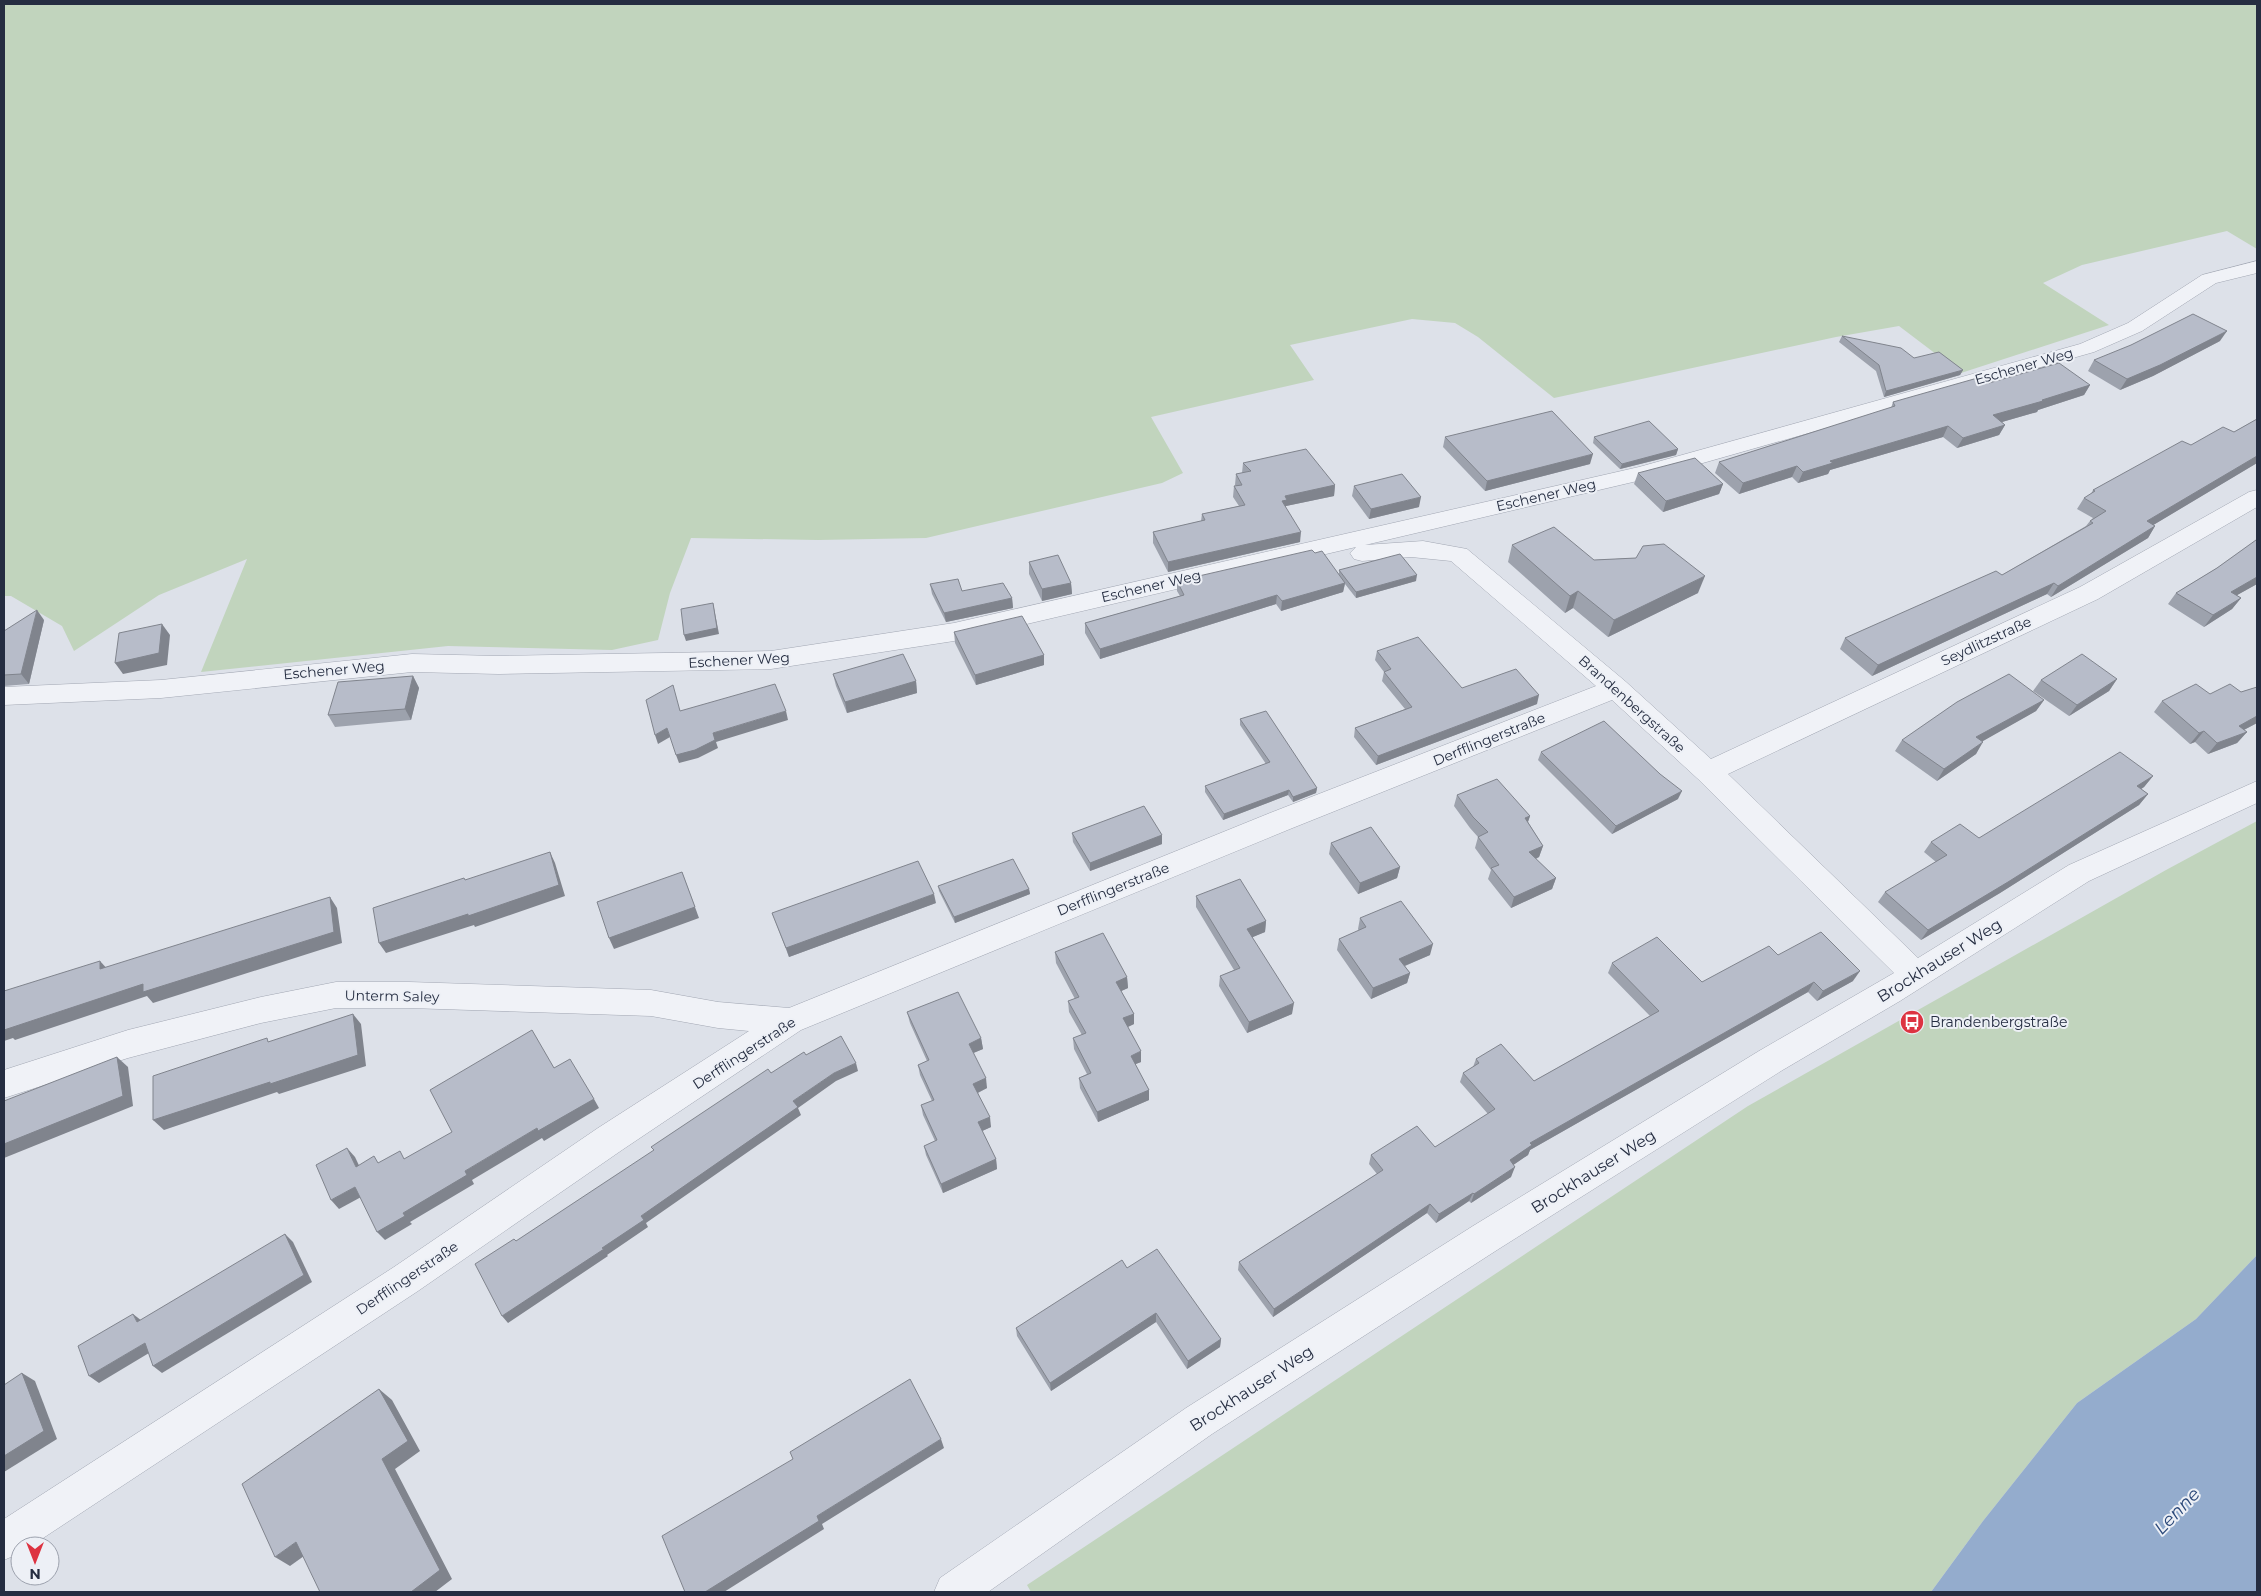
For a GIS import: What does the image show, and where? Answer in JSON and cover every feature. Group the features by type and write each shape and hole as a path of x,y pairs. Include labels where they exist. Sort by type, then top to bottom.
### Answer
{"street":[{"name":"Eschener Weg","path":"4,696 161,689 412,663 519,665 771,660 954,632 1642,473 2087,348 2135,327 2209,279 2257,267"},
{"name":"Seydlitzstraße","path":"1708,772 2089,593 2257,497"},
{"name":"Brandenbergstraße","path":"1296,552 1336,556 1398,548 1438,549 1460,555 1616,688 1708,772 1916,975"},
{"name":"Derfflingerstraße","path":"4,1541 406,1279 610,1139 790,1021 1280,821 1616,688"},
{"name":"Brockhauser Weg","path":"954,1592 1199,1421 1770,1061 1916,975 2079,874 2257,791"},
{"name":"Unterm Saley","path":"4,1084 128,1044 261,1010 336,995 409,995 651,1003 718,1015 790,1021"}],"green space":[{"path":"4,4 2257,4 2257,249 2227,231 2082,265 2043,283 2109,325 1961,373 1899,326 1836,337 1554,398 1478,337 1455,323 1412,319 1290,345 1314,380 1151,417 1183,473 1162,483 926,538 818,540 691,538 670,593 658,640 612,650 448,646 201,672 247,559 159,595 74,651 62,626 11,596 4,596"},
{"path":"2257,821 2257,1255 2196,1319 2077,1403 1983,1521 1931,1592 1031,1592 1027,1585 1748,1106 2166,870"}],"water":[{"name":"Lenne","path":"2257,1255 2257,1592 1931,1592 1983,1521 2077,1403 2196,1319"}],"building":[{"path":"2193,314 2227,331 2160,365 2127,379 2094,360 2131,345"},
{"path":"1842,336 1901,348 1914,358 1939,352 1963,370 1886,391 1879,365"},
{"path":"2059,363 2090,385 1993,415 2005,425 1963,438 1948,426 1830,461 1833,463 1803,472 1797,466 1743,483 1719,462 1895,406 1893,402 1981,377 1989,383"},
{"path":"1552,411 1593,454 1487,481 1445,437"},
{"path":"2257,419 2257,456 2147,521 2155,526 2058,586 2054,583 1878,665 1845,638 1996,571 2002,575 2093,523 2090,521 2106,511 2084,498 2095,491 2093,490 2182,441 2191,445 2223,427 2234,432"},
{"path":"1649,421 1678,449 1622,464 1594,437"},
{"path":"1306,449 1335,485 1285,496 1287,500 1282,501 1301,532 1168,562 1153,532 1205,520 1202,514 1245,505 1234,486 1242,485 1236,474 1251,471 1243,463"},
{"path":"1695,458 1723,484 1666,501 1638,473"},
{"path":"1402,474 1421,497 1371,509 1354,486"},
{"path":"1554,527 1594,560 1636,558 1643,546 1664,544 1705,576 1614,620 1578,591 1570,596 1512,545"},
{"path":"2256,540 2257,577 2231,592 2241,598 2213,615 2176,593 2217,568"},
{"path":"1312,550 1315,553 1322,551 1345,583 1282,601 1277,595 1100,649 1085,623 1184,595 1177,581"},
{"path":"1400,554 1417,575 1356,592 1339,570"},
{"path":"1058,555 1071,583 1042,589 1029,562"},
{"path":"958,579 962,591 1003,583 1012,598 944,613 930,584"},
{"path":"713,603 717,628 684,635 681,609"},
{"path":"37,610 21,674 4,675 4,631"},
{"path":"1022,616 1044,655 975,675 954,632"},
{"path":"162,624 159,653 115,663 119,633"},
{"path":"1418,637 1462,688 1516,669 1539,695 1378,756 1355,728 1412,707 1384,672 1391,669 1377,651"},
{"path":"903,654 916,681 845,702 833,674"},
{"path":"2082,654 2117,679 2077,705 2041,680"},
{"path":"2009,674 2044,700 1976,737 1983,742 1944,769 1902,740 1957,702"},
{"path":"413,676 405,709 328,715 338,682"},
{"path":"775,684 786,711 713,733 715,740 695,750 676,755 667,728 655,735 646,700 673,685 680,711"},
{"path":"2196,684 2210,694 2230,684 2241,692 2257,687 2257,716 2239,726 2247,732 2217,743 2204,731 2199,733 2162,701"},
{"path":"1266,711 1317,788 1293,797 1289,790 1224,814 1205,786 1270,762 1240,719"},
{"path":"1604,721 1660,774 1682,791 1616,826 1541,752"},
{"path":"2120,752 2153,776 2137,786 2148,794 1928,930 1885,892 1947,855 1931,842 1960,824 1979,838"},
{"path":"1497,779 1530,816 1525,818 1543,846 1529,852 1556,878 1514,897 1491,868 1499,865 1478,837 1488,832 1473,817 1457,795"},
{"path":"1144,806 1162,835 1090,863 1072,833"},
{"path":"1371,827 1400,867 1360,883 1331,843"},
{"path":"550,852 559,885 468,916 468,914 379,943 373,908"},
{"path":"1013,859 1029,889 954,917 938,886"},
{"path":"918,861 934,894 786,948 772,913"},
{"path":"682,872 695,907 609,938 597,902"},
{"path":"1240,879 1266,921 1247,929 1294,1003 1249,1022 1220,976 1240,968 1196,896"},
{"path":"330,897 334,932 143,992 143,984 4,1030 4,991 100,961 100,969"},
{"path":"1401,901 1433,944 1399,959 1410,973 1373,988 1339,939 1366,927 1360,918"},
{"path":"1821,932 1860,971 1823,991 1814,982 1530,1143 1532,1145 1510,1160 1515,1167 1474,1194 1439,1214 1430,1204 1274,1309 1239,1262 1383,1170 1371,1155 1417,1126 1435,1147 1495,1109 1463,1073 1479,1063 1476,1059 1501,1044 1534,1081 1659,1011 1612,963 1657,937 1702,982 1769,946 1778,955"},
{"path":"1103,933 1127,977 1116,982 1134,1014 1123,1018 1141,1051 1131,1056 1149,1090 1097,1112 1079,1078 1091,1073 1073,1038 1086,1033 1068,1001 1079,997 1055,952"},
{"path":"958,992 981,1038 969,1044 986,1078 973,1084 990,1117 978,1122 996,1159 941,1184 924,1146 937,1140 921,1105 934,1100 918,1065 929,1060 907,1012"},
{"path":"353,1014 358,1055 153,1120 153,1076 267,1038 268,1042"},
{"path":"532,1030 554,1068 570,1059 594,1099 538,1131 537,1128 465,1171 467,1175 403,1213 405,1216 377,1232 355,1187 331,1200 316,1165 347,1148 356,1167 374,1156 378,1163 400,1151 404,1159 452,1132 430,1090"},
{"path":"841,1036 856,1063 834,1073 793,1101 798,1107 641,1216 644,1220 602,1248 604,1249 502,1316 475,1264 514,1239 516,1241 654,1150 651,1147 768,1069 771,1073 804,1052 806,1055"},
{"path":"117,1057 123,1096 4,1144 4,1101"},
{"path":"285,1234 304,1275 153,1366 145,1343 89,1376 78,1346 133,1314 137,1322"},
{"path":"1157,1249 1221,1339 1188,1361 1156,1313 1050,1383 1016,1328 1122,1260 1127,1268"},
{"path":"22,1373 44,1431 4,1456 4,1385"},
{"path":"910,1379 941,1439 817,1516 819,1521 705,1592 685,1592 662,1536 793,1459 790,1452"},
{"path":"379,1389 408,1441 382,1459 440,1570 411,1592 320,1592 296,1542 275,1557 242,1484"}],"place":[{"name":"Brandenbergstraße","path":"1912,1022"}]}
